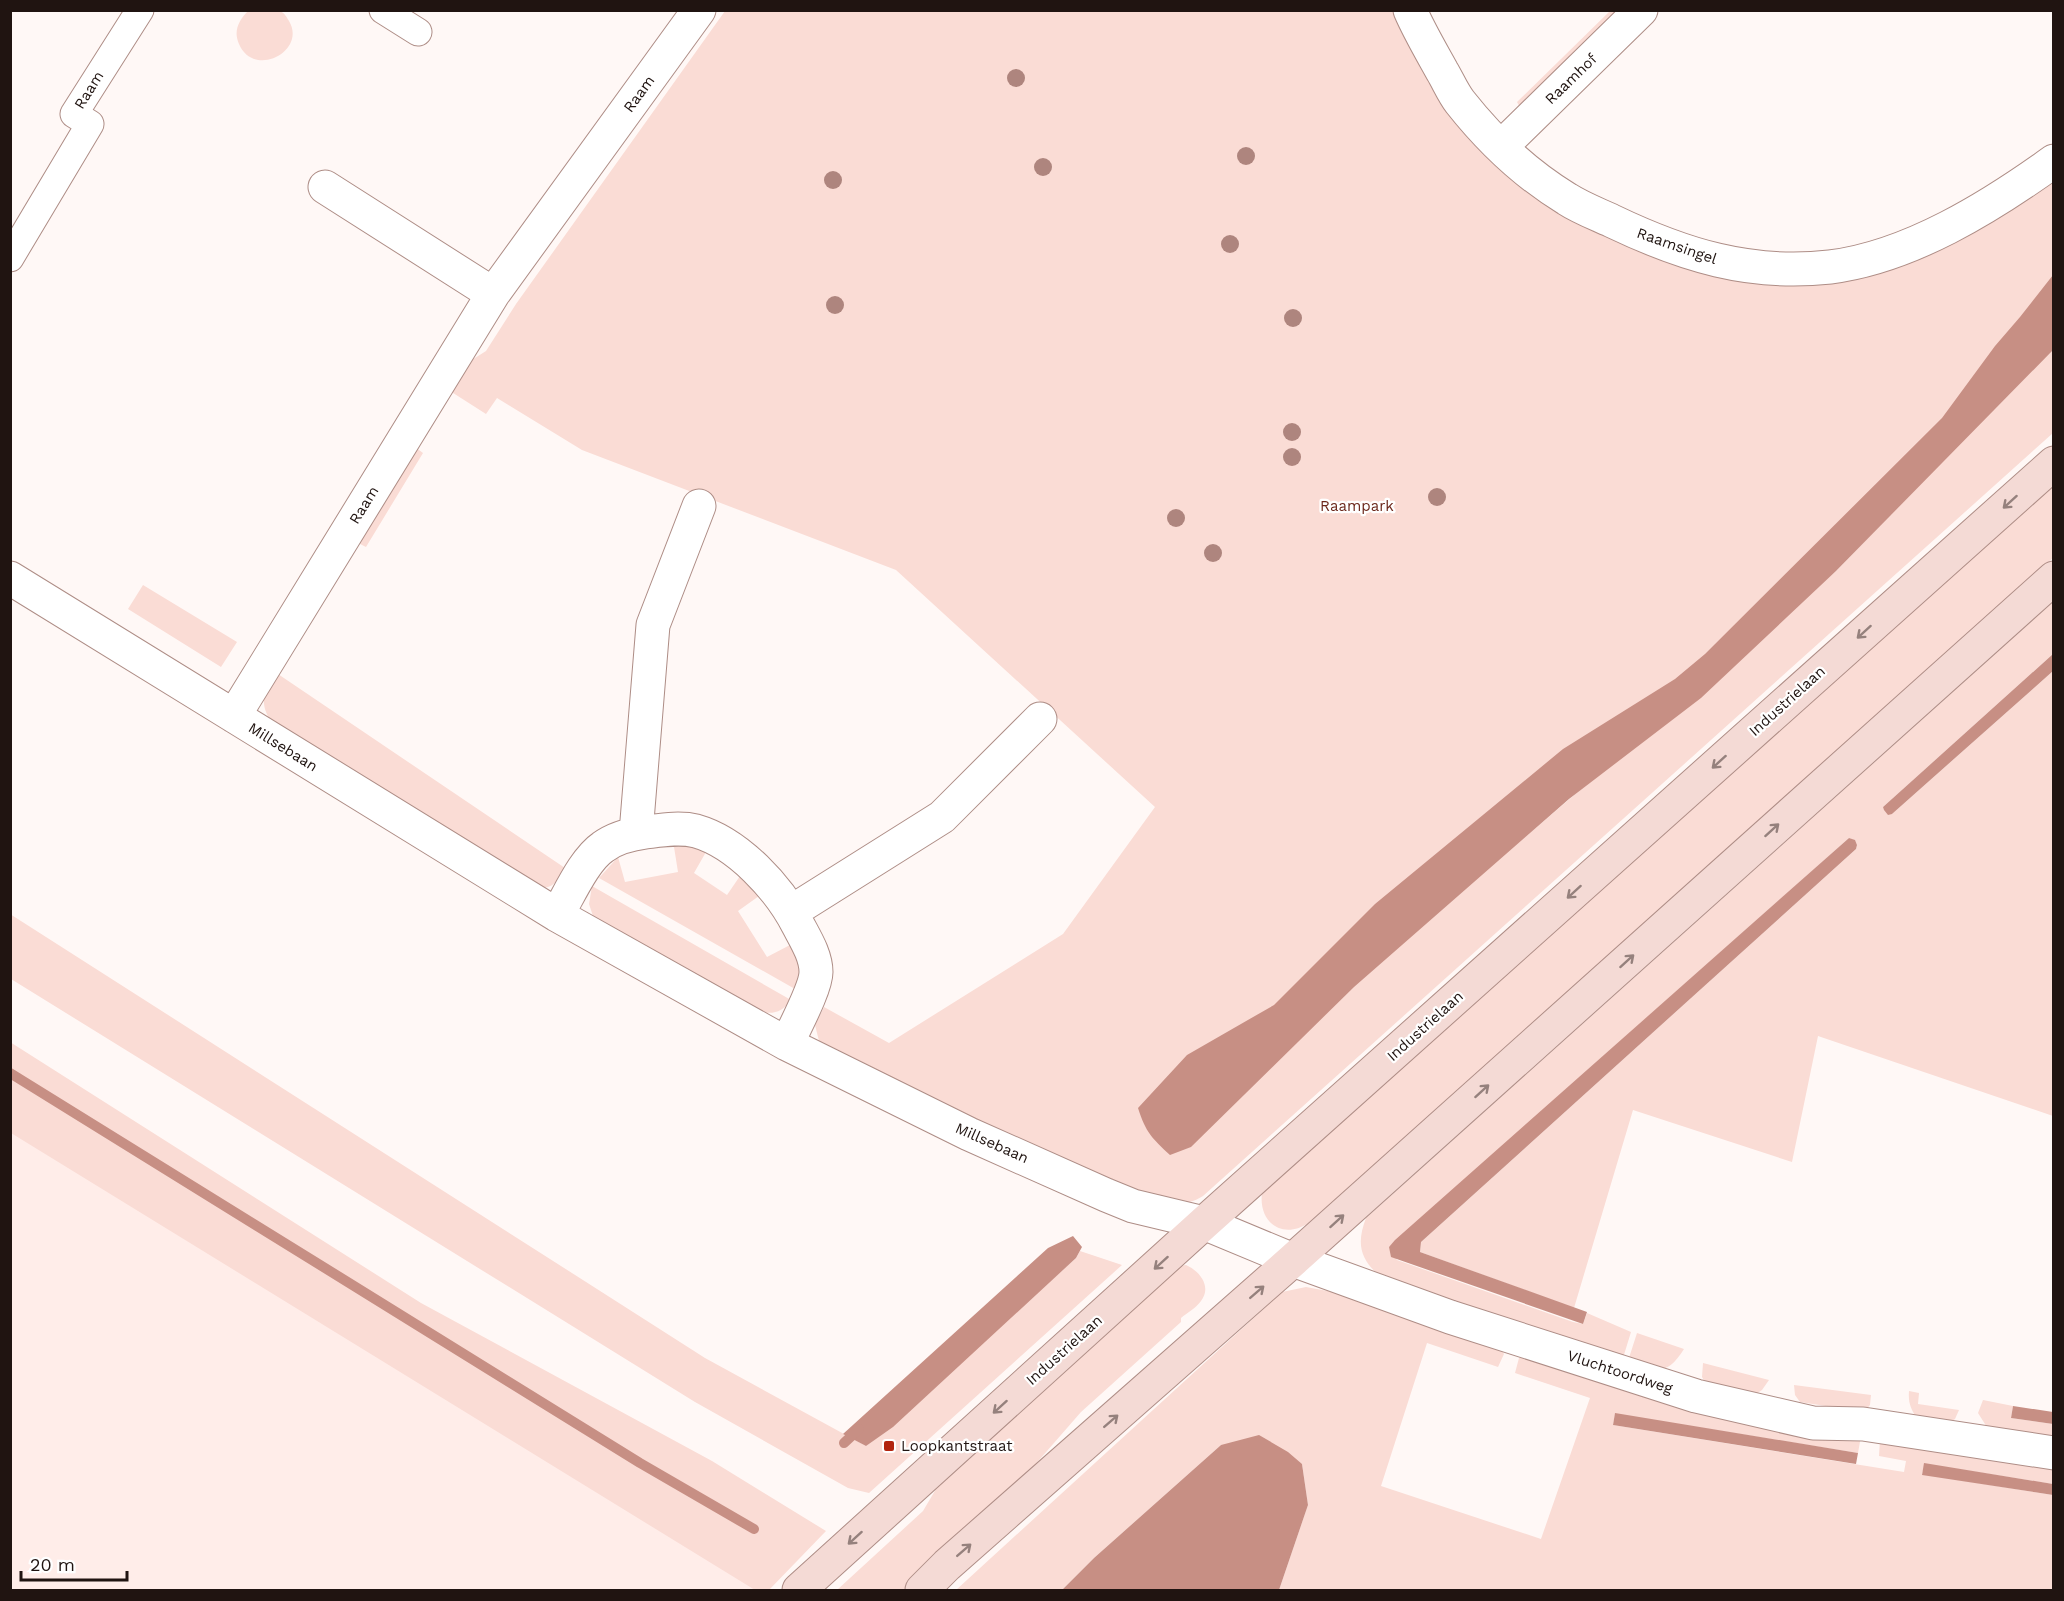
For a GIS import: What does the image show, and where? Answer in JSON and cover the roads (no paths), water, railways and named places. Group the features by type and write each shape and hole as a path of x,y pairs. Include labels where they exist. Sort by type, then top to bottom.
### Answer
{"main road":[{"name":"Industrielaan","path":"799,1590 1204,1223 2054,463"},
{"path":"922,1590 947,1564 1293,1260 2054,578"}],"street":[{"name":"Raam","path":"10,258 90,124 74,114 140,10"},
{"path":"383,10 418,32"},
{"name":"Raam","path":"234,716 493,294 699,10"},
{"name":"Raamsingel","path":"1410,10 1418,29 1459,101 1501,147 1530,174 1568,200 1641,235 1700,257 1760,269 1831,267 1911,245 1962,220 2010,192 2054,160"},
{"name":"Raamhof","path":"1501,147 1641,10"},
{"path":"325,187 493,294"},
{"path":"636,833 652,625 699,506"},
{"name":"Millsebaan","path":"10,578 557,915 786,1044 969,1134 1106,1195 1133,1206 1204,1223"},
{"path":"792,912 942,817 1040,719"},
{"path":"557,915 591,857 614,840 636,833 666,829 695,831 717,841 751,864 792,912 812,952 816,973 786,1044"},
{"name":"Vluchtoordweg","path":"1204,1223 1293,1260 1450,1317 1696,1396 1813,1423 1863,1424 2054,1453"}],"waterway":[{"path":"10,1073 640,1463 754,1529"},
{"path":"844,1443 859,1429"}],"place":[{"name":"Loopkantstraat","path":"889,1446"}],"park label":[{"name":"Raampark","path":"1357,506"}]}
